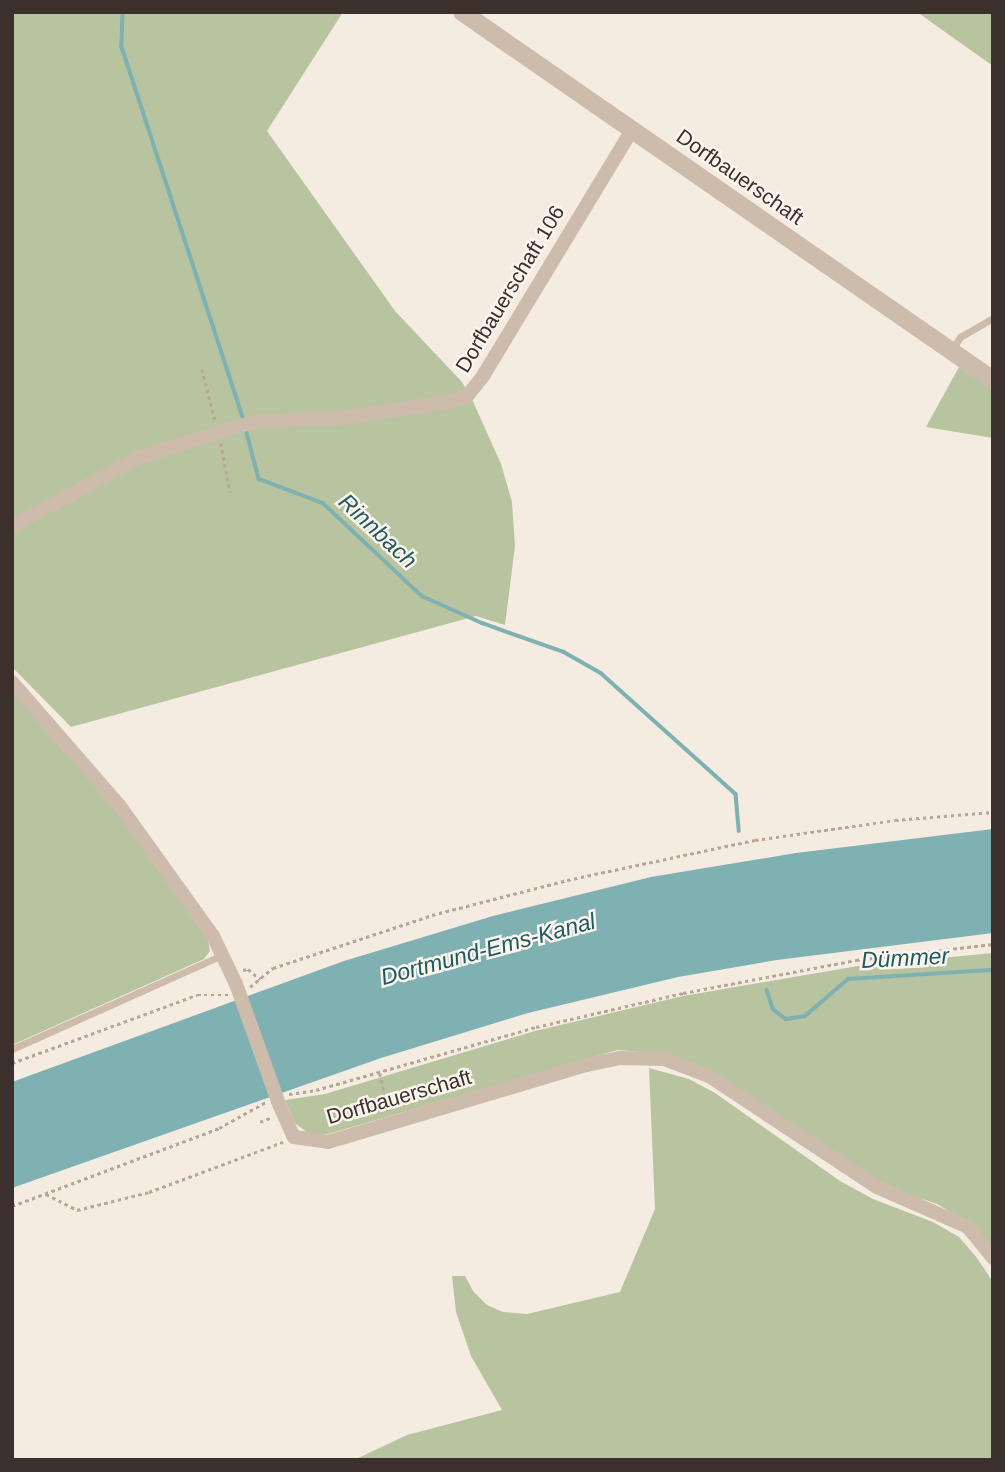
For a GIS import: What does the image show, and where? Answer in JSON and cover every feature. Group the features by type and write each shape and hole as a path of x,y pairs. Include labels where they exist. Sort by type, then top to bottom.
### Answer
{"street":[{"name":"Dorfbauerschaft","path":"462,12 993,380"},
{"name":"Dorfbauerschaft 106","path":"12,526 139,458 231,428 259,421 343,418 449,402 467,396 483,376 632,130"},
{"path":"12,682 119,804 223,955 240,989 294,1137"},
{"name":"Dorfbauerschaft","path":"294,1137 328,1142 587,1065 619,1058 663,1059 695,1068 716,1079 877,1187 968,1227 993,1258"}],"lane":[{"path":"951,351 960,337 993,317"},
{"path":"12,1049 223,955"}],"path":[{"path":"12,1063 197,995 240,989 260,979 273,968 432,915 568,880 755,839 895,820 993,812"},
{"path":"12,1206 219,1128 279,1099 536,1027 683,993 856,960 993,944"},
{"path":"248,968 260,979"},
{"path":"380,1072 392,1124"},
{"path":"46,1194 77,1210 149,1192 294,1137"}],"green space":[{"path":"12,12 343,12 267,131 395,311 462,382 471,397 501,464 512,502 515,546 505,625 476,616 71,727 12,667"},
{"path":"917,12 993,12 993,66"},
{"path":"959,367 993,390 993,438 926,427"},
{"path":"12,691 115,809 208,940 210,951 204,959 12,1045"},
{"path":"993,953 993,1249 966,1221 937,1204 878,1184 664,1054 618,1050 328,1134 309,1134 295,1123 285,1100 325,1094 535,1031 683,996 858,966"},
{"path":"649,1068 689,1079 715,1093 840,1181 873,1199 933,1222 959,1237 993,1282 993,1460 354,1460 407,1435 502,1410 471,1356 456,1312 452,1276 465,1276 473,1291 487,1305 503,1312 527,1314 620,1292 655,1209"}],"water":[{"name":"Dortmund-Ems-Kanal","path":"993,829 993,933 777,960 678,977 528,1013 381,1058 12,1188 12,1082 344,961 493,916 651,877 796,853"}],"waterway":[{"name":"Rinnbach","path":"123,12 122,47 244,421"},
{"name":"Rinnbach","path":"246,429 259,479 323,503 422,596 482,623 564,652 601,673 736,794 739,831"},
{"name":"Dümmer","path":"767,990 773,1009 786,1019 805,1016 848,979 993,970"}]}
